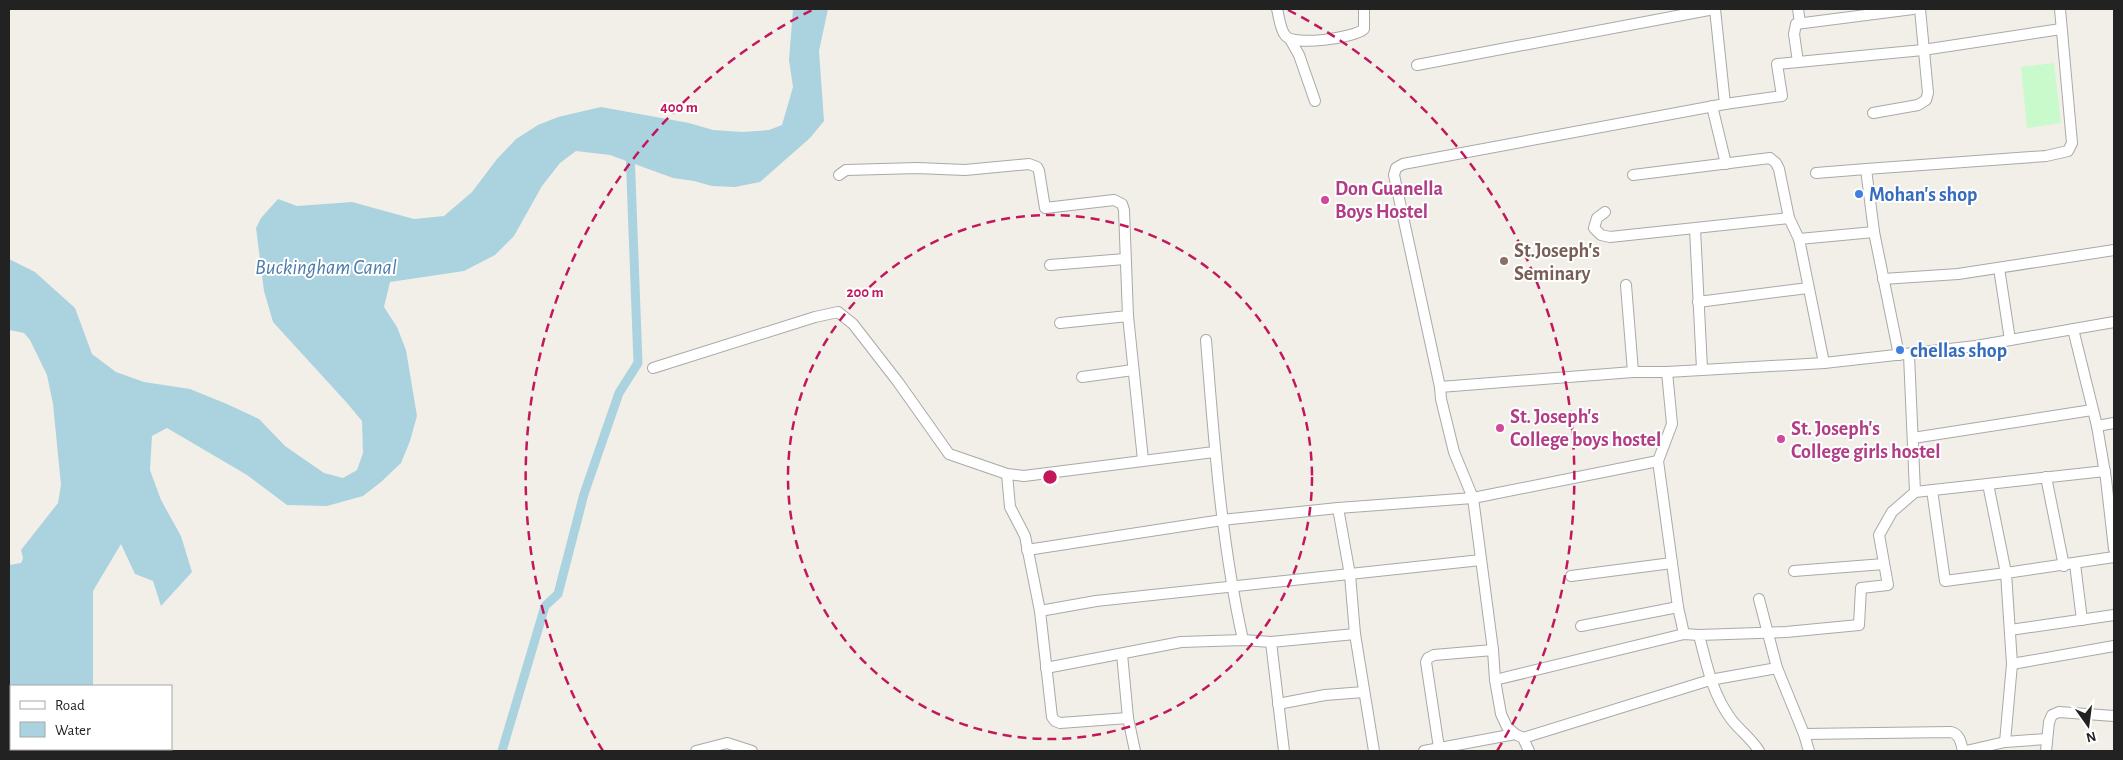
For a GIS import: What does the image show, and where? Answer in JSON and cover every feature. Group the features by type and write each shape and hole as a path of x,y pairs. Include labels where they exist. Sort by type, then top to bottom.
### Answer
{"street":[{"path":"1277,9 1284,35 1290,39 1299,55 1315,101"},
{"path":"1290,39 1327,40 1358,34 1364,29 1364,9"},
{"path":"1417,65 1715,9 1725,104"},
{"path":"1798,9 1800,23"},
{"path":"1798,62 1794,34 1796,24 1913,9"},
{"path":"1873,113 1918,105 1926,100 1928,93 1920,9"},
{"path":"1816,173 2046,156 2068,151 2072,143 2060,9"},
{"path":"1529,751 1519,736 1504,722 1495,680 1493,650 1473,498 1454,452 1441,399 1394,175 1396,168 1403,164 1712,106 1782,96 1777,64 1923,50 2061,29"},
{"path":"1712,106 1726,164"},
{"path":"1633,175 1726,164 1765,157 1776,162 1789,218 1799,239 1824,363"},
{"path":"840,175 846,170 917,168 965,170 1034,165 1039,171 1046,208 1114,200 1122,204 1124,210 1132,370 1144,460"},
{"path":"1866,169 1874,232 1883,279 1904,355 1913,438 1915,492"},
{"path":"1605,212 1597,218 1594,228 1600,235 1610,237 1789,218"},
{"path":"1695,229 1702,369"},
{"path":"1799,239 1874,232"},
{"path":"1883,279 1958,274 2114,250"},
{"path":"1050,265 1125,259"},
{"path":"1999,268 2010,340"},
{"path":"1626,285 1633,372"},
{"path":"1698,302 1808,288"},
{"path":"653,368 815,317 838,312 854,324 949,454 1007,474 1024,476 1214,452"},
{"path":"1060,323 1128,316"},
{"path":"1440,387 1633,372 1667,372 1824,363 1904,355 2010,340 2114,322"},
{"path":"2073,329 2109,476 2114,549"},
{"path":"1206,340 1214,452 1222,520 1231,586 1243,640"},
{"path":"1082,377 1132,370"},
{"path":"1667,372 1672,424 1658,461 1678,607 1684,634"},
{"path":"1913,438 2092,410"},
{"path":"2097,426 2114,423"},
{"path":"1027,550 1222,520 1338,508 1473,498 1658,461"},
{"path":"1007,474 1010,507 1025,536 1040,611 1052,717 1060,723 1128,718"},
{"path":"1495,680 1684,634 1699,636 1767,633 1859,625 1861,588 1888,585 1879,535 1892,512 1915,492 2046,477 2109,476"},
{"path":"2046,477 2064,566"},
{"path":"1988,484 2006,573 2010,630 2012,664 2005,742"},
{"path":"1932,490 1944,581 2064,566 2114,557"},
{"path":"1338,508 1350,575 1354,634 1374,751"},
{"path":"1040,611 1096,601 1481,560"},
{"path":"1571,576 1672,563"},
{"path":"1794,571 1884,564"},
{"path":"2075,564 2082,620"},
{"path":"1759,599 1777,668 1809,751"},
{"path":"1581,626 1678,607"},
{"path":"2010,630 2114,615"},
{"path":"1046,668 1181,642 1243,640 1270,642 1354,634"},
{"path":"1699,636 1710,680 1719,702 1759,751"},
{"path":"1270,642 1284,751"},
{"path":"2012,664 2114,646"},
{"path":"1439,748 1426,662 1428,658 1434,655 1493,650"},
{"path":"1122,654 1128,718 1135,751"},
{"path":"1424,751 1519,736 1710,680 1777,668"},
{"path":"1278,704 1325,695 1364,692"},
{"path":"2046,751 2046,739 2052,715 2059,712 2114,716"},
{"path":"1804,734 1951,732 1956,733 1964,751 2005,742 2046,739"},
{"path":"696,751 727,743 752,751"}],"green space":[{"path":"2054,63 2061,123 2027,128 2021,67"}],"water":[{"name":"Buckingham Canal","path":"793,9 828,9 819,51 824,121 810,138 760,182 735,187 712,186 673,178 610,155 576,151 560,163 542,186 514,236 495,255 464,271 390,282 384,307 397,327 406,350 417,416 401,463 363,496 327,506 287,505 247,475 167,428 152,436 150,470 161,500 181,536 192,572 161,606 153,581 135,574 121,544 93,591 93,685 10,685 10,696 9,565 21,563 23,558 21,550 58,503 61,485 53,404 47,375 30,340 24,333 9,330 9,259 35,272 75,308 92,354 116,372 144,382 190,389 227,404 259,419 285,446 324,473 343,478 357,470 363,453 362,421 273,322 264,291 256,228 261,218 278,199 297,206 352,202 414,219 444,216 472,192 497,159 516,139 538,125 558,117 601,107 689,123 713,130 743,132 769,130 782,125 793,87 789,60"},
{"path":"32,750 123,751 33,751"}],"waterway":[{"path":"502,751 545,606 558,594 584,494 619,393 638,363 630,151"}],"place":[{"name":"Mohan's shop","path":"1859,194"},
{"name":"Don Guanella Boys Hostel","path":"1325,200"},
{"name":"St.Joseph's Seminary","path":"1504,261"},
{"name":"chellas shop","path":"1900,350"},
{"name":"St. Joseph's College boys hostel","path":"1500,428"},
{"name":"St. Joseph's College girls hostel","path":"1781,439"}]}
